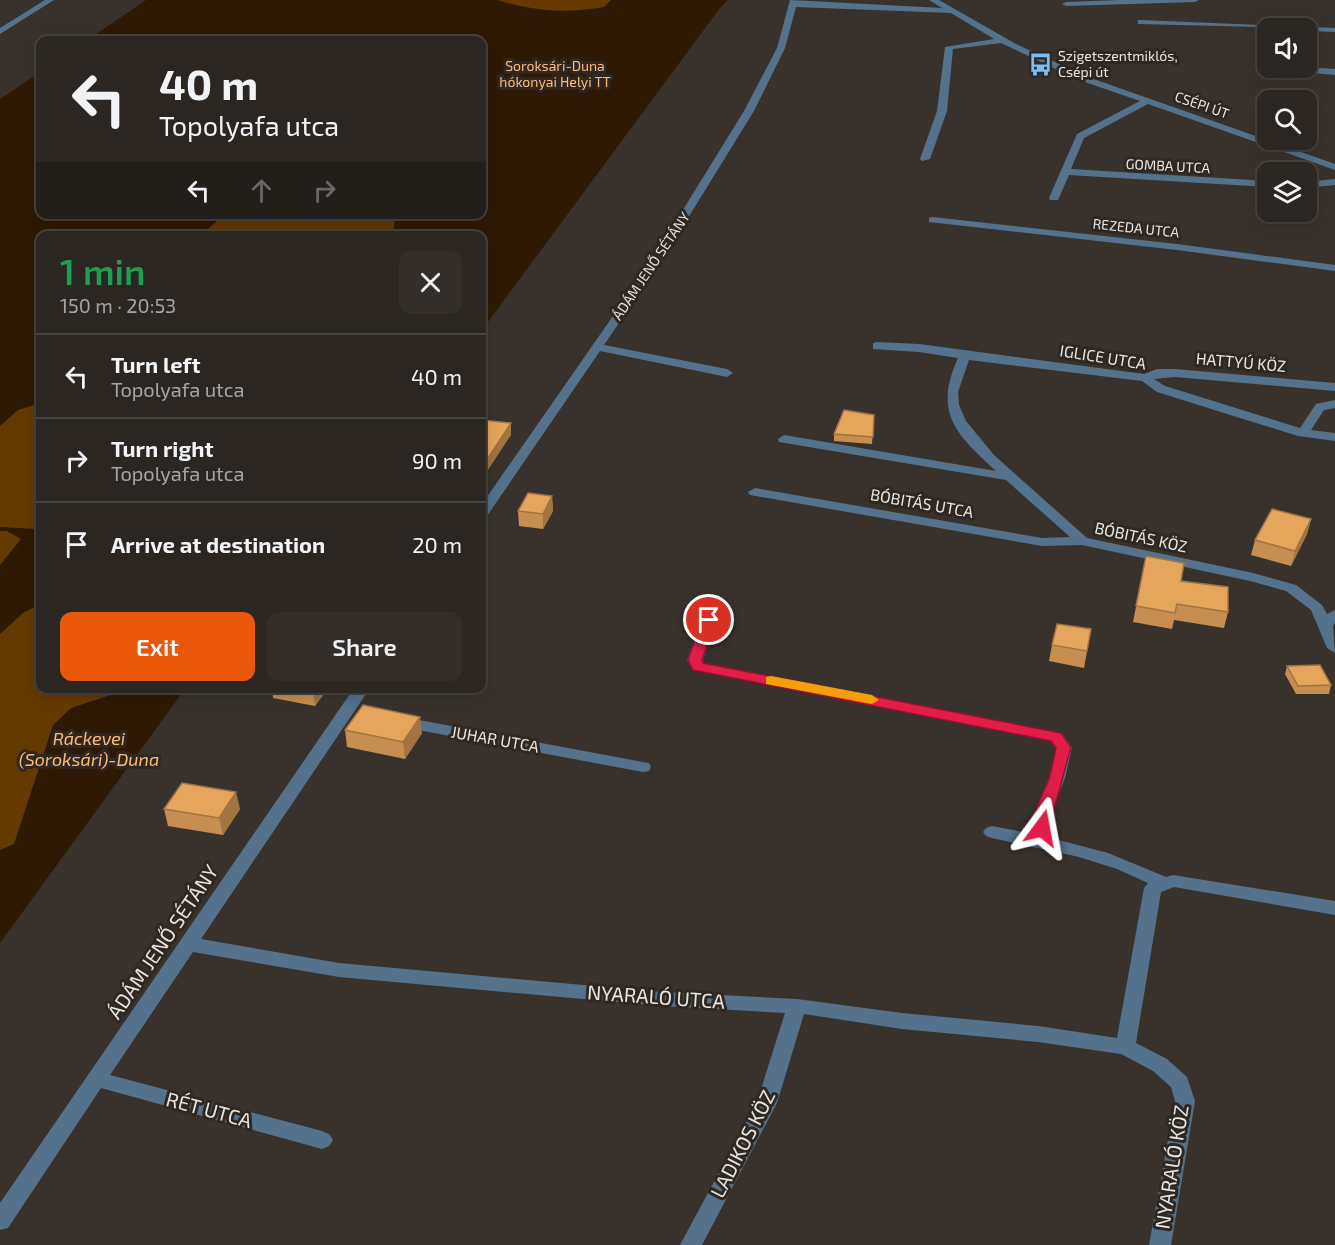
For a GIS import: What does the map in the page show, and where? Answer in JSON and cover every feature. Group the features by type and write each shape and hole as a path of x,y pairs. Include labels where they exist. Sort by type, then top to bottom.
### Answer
{"street":[{"path":"0,32 50,0"},
{"name":"CSÉPI ÚT","path":"933,0 1002,40 1082,78 1335,166"},
{"path":"1066,4 1195,0"},
{"path":"793,2 951,12"},
{"name":"ÁDÁM JENŐ SÉTÁNY","path":"486,507 657,260 749,111 781,48 793,2"},
{"path":"1141,22 1257,26"},
{"path":"1317,29 1335,30"},
{"path":"925,159 942,111 949,48 1002,40"},
{"path":"1317,72 1335,72"},
{"path":"1054,198 1067,172 1080,136 1148,101"},
{"name":"GOMBA UTCA","path":"1067,172 1257,183"},
{"path":"1317,184 1335,182"},
{"name":"REZEDA UTCA","path":"933,220 1177,247 1335,268"},
{"name":"IGLICE UTCA","path":"877,346 919,348 965,356 1145,378 1161,389 1303,433 1335,437"},
{"path":"596,347 727,373"},
{"name":"BÓBITÁS KÖZ","path":"965,356 952,387 953,405 957,418 1009,477 1065,522 1082,541 1253,577 1291,588 1317,608 1335,648"},
{"name":"HATTYÚ KÖZ","path":"1145,378 1157,373 1175,373 1335,387"},
{"path":"1303,433 1320,407 1335,404"},
{"name":"BÓBITÁS KÖZ","path":"784,440 1009,477"},
{"name":"BÓBITÁS UTCA","path":"755,492 1042,542 1082,541"},
{"path":"1324,627 1335,614"},
{"path":"709,620 695,660 698,667 1056,737 1064,747 1057,778 1042,814 1042,841"},
{"name":"ÁDÁM JENŐ SÉTÁNY","path":"0,1221 359,693"},
{"path":"347,711 368,715"},
{"name":"JUHAR UTCA","path":"390,719 644,767"},
{"path":"992,832 1042,841 1141,870 1163,883"},
{"path":"1125,1047 1153,888 1173,881 1335,908"},
{"name":"NYARALÓ UTCA","path":"188,944 339,970 383,975 660,999 797,1006 902,1021 1038,1034 1125,1047"},
{"name":"LADIKOS KÖZ","path":"691,1245 767,1103 797,1006"},
{"name":"NYARALÓ KÖZ","path":"1125,1047 1160,1065 1180,1083 1185,1101 1160,1245"},
{"name":"RÉT UTCA","path":"96,1079 322,1140"}],"green space":[{"name":"Soroksári-Duna hókonyai Helyi TT","path":"146,0 728,0 486,232 36,231 36,693 121,693 22,823 14,845 0,853 0,99 36,75 36,219 486,219 486,36 93,36"}],"water":[{"path":"146,0 497,0 525,7 563,11 604,7 611,0 728,0 486,325 486,231 393,231 395,219 486,219 486,36 93,36"},
{"path":"36,75 36,219 219,219 206,231 36,231 36,404 18,410 0,426 0,99"},
{"path":"0,527 36,529 36,606 23,613 0,634 0,565 21,539 7,531 0,531"},
{"name":"Ráckevei (Soroksári)-Duna","path":"117,693 182,693 0,943 0,850 14,844 53,725 71,708"}],"building":[{"path":"844,410 874,415 873,437 834,434"},
{"path":"486,420 511,423 486,461"},
{"path":"528,493 552,496 543,514 518,511"},
{"path":"1272,509 1311,519 1295,551 1255,540"},
{"path":"1146,556 1184,563 1181,581 1228,587 1228,612 1177,604 1175,613 1136,606"},
{"path":"1057,624 1091,629 1087,651 1052,645"},
{"path":"1320,665 1331,685 1298,686 1287,666"},
{"path":"363,705 420,717 403,742 345,730"},
{"path":"182,783 236,792 219,818 164,809"}],"slow traffic":[{"path":"771,681 872,700"}],"place":[{"name":"Szigetszentmiklós, Csépi út","path":"1040,64"}],"route":[{"path":"709,620 695,660 698,667 1047,733 1056,737 1064,747 1057,778 1042,814 1042,828"}]}
